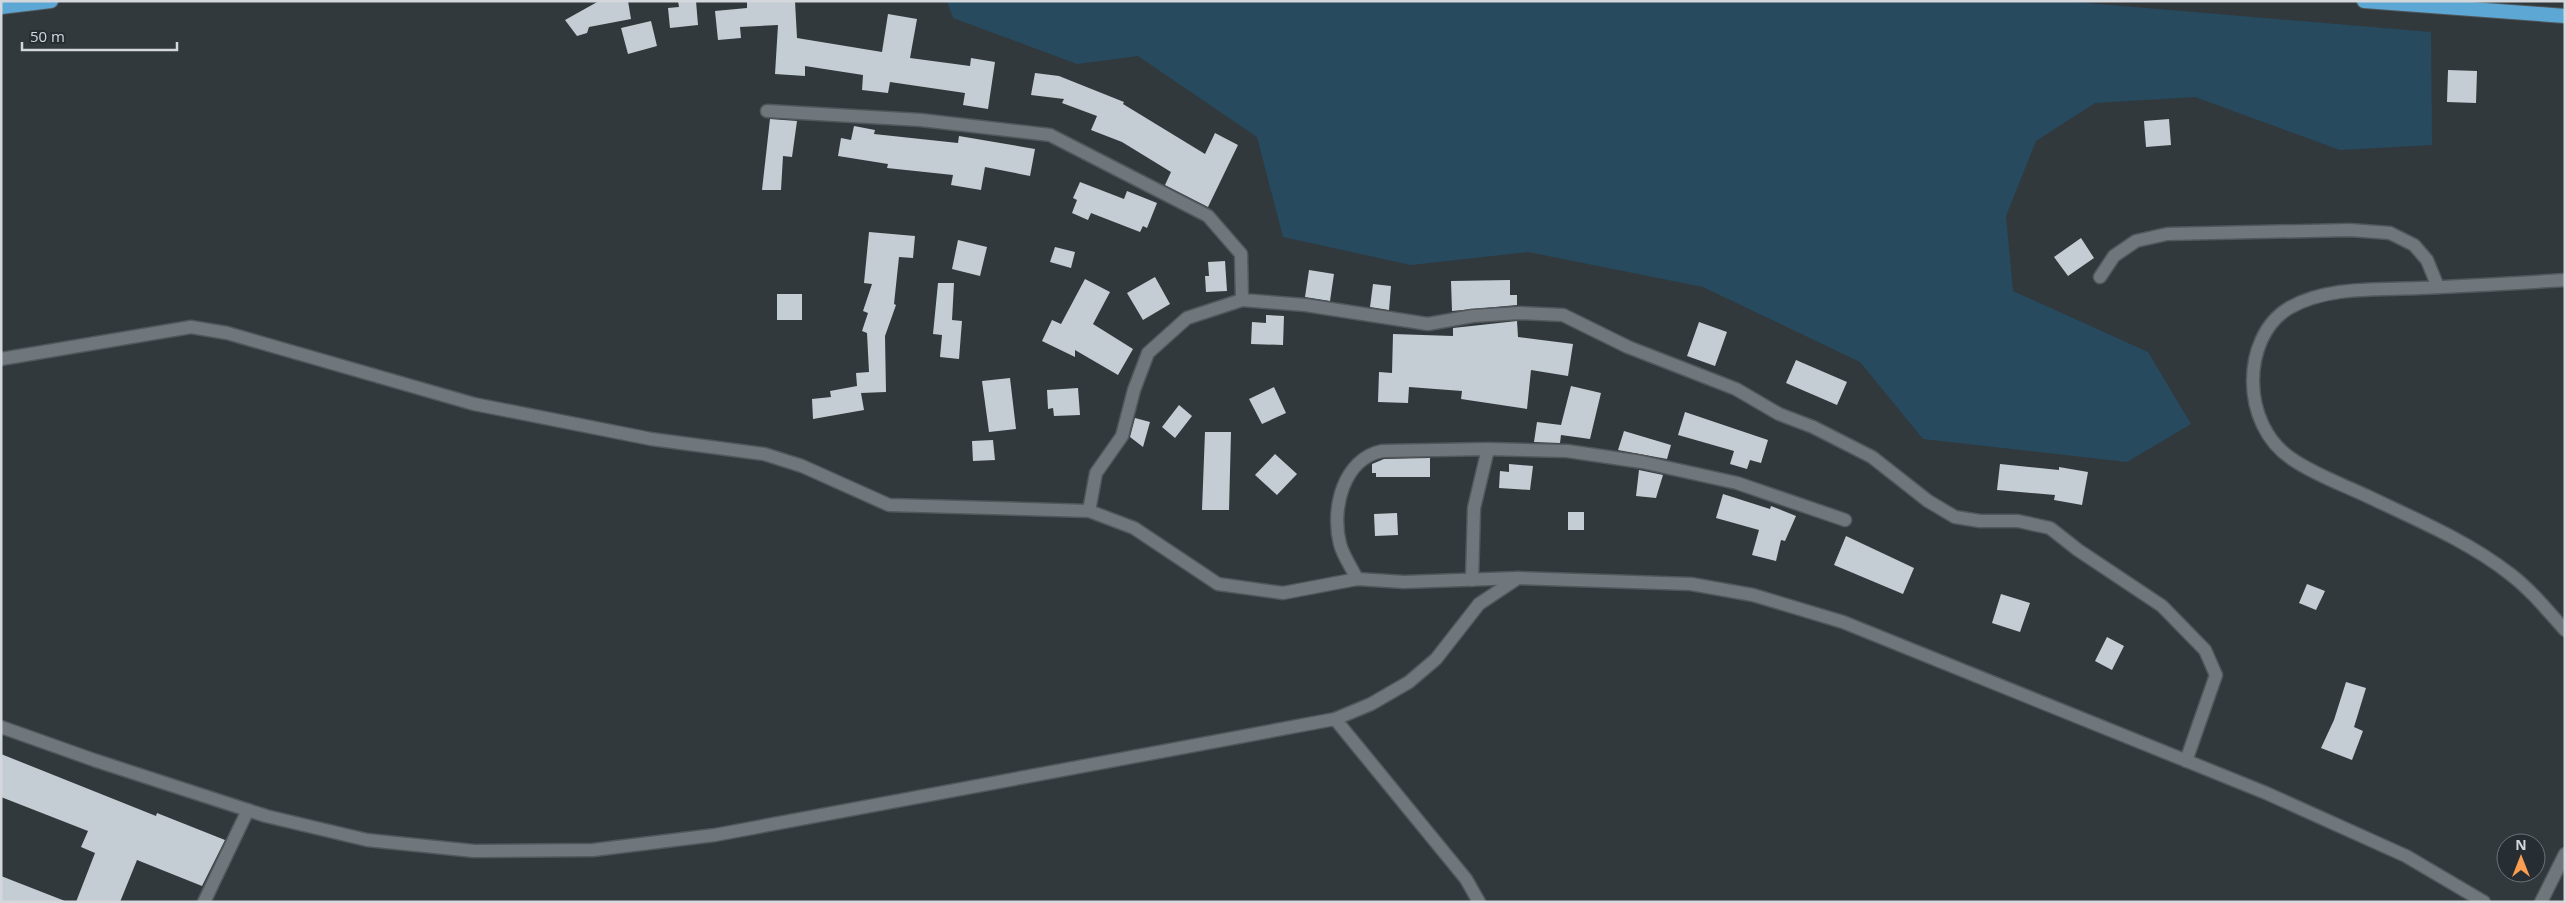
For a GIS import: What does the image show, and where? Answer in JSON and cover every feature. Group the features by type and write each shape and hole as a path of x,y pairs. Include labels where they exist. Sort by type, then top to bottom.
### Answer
{"highway":[{"path":"1,7 51,1"},
{"path":"2364,1 2565,16"},
{"path":"2488,11 2565,23"}],"street":[{"path":"767,111 922,120 1050,136 1208,216 1241,254 1242,300"},
{"path":"2100,278 2114,256 2136,241 2167,234 2350,230 2390,232 2414,245 2426,260 2438,287"},
{"path":"2565,280 2329,294 2307,299 2288,309 2275,320 2263,336 2256,352 2253,384 2256,410 2266,432 2290,458 2436,529 2491,560 2534,594 2565,630"},
{"path":"1089,511 1096,473 1122,436 1134,390 1148,353 1187,318 1242,300 1305,305 1428,324 1472,316 1519,313 1563,315 1628,348 1736,389 1779,414 1822,431 1872,457 1928,501 1955,517 2018,521 2050,528 2078,550 2162,606 2205,650 2216,675 2186,761"},
{"path":"1,359 191,326 227,333 474,404 651,439 764,454 802,466 889,505 1089,511 1134,528 1218,584 1283,593 1357,579 1404,582 1518,578 1691,584 1753,595 1843,622 2266,793 2406,856 2484,902"},
{"path":"1357,579 1340,545 1337,517 1341,490 1357,464 1368,454 1382,451 1488,449 1566,451 1642,462 1737,483 1845,520"},
{"path":"1472,580 1474,508 1488,449"},
{"path":"1,727 248,810 367,840 474,851 592,850 715,835 1335,718 1372,704 1410,682 1436,658 1479,604 1518,578"},
{"path":"1335,718 1466,879 1479,902"},
{"path":"204,902 248,810"},
{"path":"2541,902 2565,854"}],"shaded area":[{"path":"947,1 2063,1 2431,32 2432,145 2340,150 2195,97 2095,103 2036,141 2006,216 2013,291 2148,352 2191,424 2127,462 1923,439 1860,362 1703,287 1528,252 1411,265 1283,237 1257,137 1138,56 1077,64 953,18"}],"building":[{"path":"599,1 628,1 631,19 589,27 587,33 577,36 565,20"},
{"path":"678,1 696,1 698,25 670,28 668,8 679,7"},
{"path":"747,1 795,1 797,38 882,52 888,14 917,19 910,58 970,66 971,58 995,62 988,109 963,105 965,93 890,82 888,93 862,90 863,75 805,66 805,76 775,74 778,25 740,27 741,38 718,40 715,11 747,8"},
{"path":"651,21 657,46 628,54 621,28"},
{"path":"2448,70 2477,71 2476,103 2447,102"},
{"path":"1035,73 1059,76 1124,102 1123,104 1205,154 1215,133 1238,145 1208,207 1165,185 1171,172 1122,142 1091,130 1097,116 1062,103 1064,99 1031,95"},
{"path":"770,119 797,121 792,157 783,156 781,190 762,190"},
{"path":"2169,119 2171,145 2146,147 2144,121"},
{"path":"854,126 875,130 874,134 958,143 959,136 1035,149 1030,176 985,167 981,190 951,185 953,175 887,168 888,164 838,156 841,138 851,140"},
{"path":"1080,182 1124,199 1127,191 1157,203 1147,228 1143,226 1140,232 1091,213 1088,220 1072,213 1077,200 1073,198"},
{"path":"869,232 915,236 913,258 899,257 894,304 896,305 885,336 886,392 861,393 864,410 813,419 812,399 831,397 830,391 857,386 856,373 869,372 867,333 862,331 868,313 863,311 872,284 864,283"},
{"path":"2081,238 2094,258 2068,276 2054,257"},
{"path":"958,240 987,247 980,276 952,269"},
{"path":"1055,247 1075,252 1071,268 1050,262"},
{"path":"1225,261 1227,291 1206,292 1205,276 1209,276 1208,262"},
{"path":"1309,270 1334,274 1330,301 1305,297"},
{"path":"1155,277 1170,304 1143,320 1127,293"},
{"path":"1085,279 1110,292 1093,324 1133,349 1118,375 1075,350 1075,357 1042,341 1052,320 1061,324"},
{"path":"1510,280 1510,295 1517,295 1517,305 1452,311 1451,281"},
{"path":"938,283 954,283 952,320 962,321 959,359 940,357 942,335 933,334"},
{"path":"1373,284 1391,286 1389,310 1370,307"},
{"path":"777,294 802,294 802,320 777,320"},
{"path":"1266,315 1284,316 1283,345 1251,344 1252,322 1266,323"},
{"path":"1517,321 1518,337 1573,344 1568,376 1531,370 1527,409 1461,399 1462,391 1409,387 1408,403 1378,402 1379,372 1392,373 1393,334 1453,336 1453,328"},
{"path":"1699,322 1727,332 1715,366 1687,356"},
{"path":"1796,360 1847,382 1837,405 1786,383"},
{"path":"1010,378 1016,429 989,432 982,381"},
{"path":"1571,386 1601,393 1590,439 1561,435 1560,443 1534,442 1537,422 1561,425"},
{"path":"1274,387 1286,413 1262,424 1249,399"},
{"path":"1078,388 1080,415 1054,416 1053,408 1048,409 1047,390"},
{"path":"1179,405 1192,416 1175,438 1162,427"},
{"path":"1685,412 1768,440 1761,463 1750,460 1747,469 1730,464 1734,451 1678,435"},
{"path":"1135,418 1150,422 1143,447 1130,437"},
{"path":"1624,431 1671,445 1667,459 1618,450"},
{"path":"1205,432 1231,432 1229,510 1202,510"},
{"path":"993,440 995,460 973,461 972,441"},
{"path":"1275,454 1297,474 1277,495 1255,475"},
{"path":"1430,458 1430,477 1376,477 1376,473 1372,473 1372,464 1384,459"},
{"path":"1509,464 1533,466 1530,490 1499,488 1500,471 1509,472"},
{"path":"2000,464 2059,470 2059,467 2088,472 2082,505 2054,500 2055,495 1997,490"},
{"path":"1639,470 1663,475 1656,498 1636,496"},
{"path":"1723,494 1770,509 1771,506 1796,516 1785,541 1781,540 1776,561 1752,555 1759,530 1716,518"},
{"path":"1568,512 1584,512 1584,530 1568,530"},
{"path":"1397,513 1398,535 1375,536 1374,514"},
{"path":"1846,536 1914,568 1903,594 1834,565"},
{"path":"2307,584 2325,591 2316,610 2299,603"},
{"path":"2001,594 2030,603 2020,632 1992,623"},
{"path":"2107,637 2124,646 2112,670 2095,661"},
{"path":"2346,682 2366,688 2354,727 2363,731 2352,760 2321,748 2334,720"},
{"path":"1,754 156,816 157,813 225,840 202,886 137,860 120,902 76,902 95,853 81,847 88,831 1,797"},
{"path":"1,876 65,901 65,902 1,902"}]}
